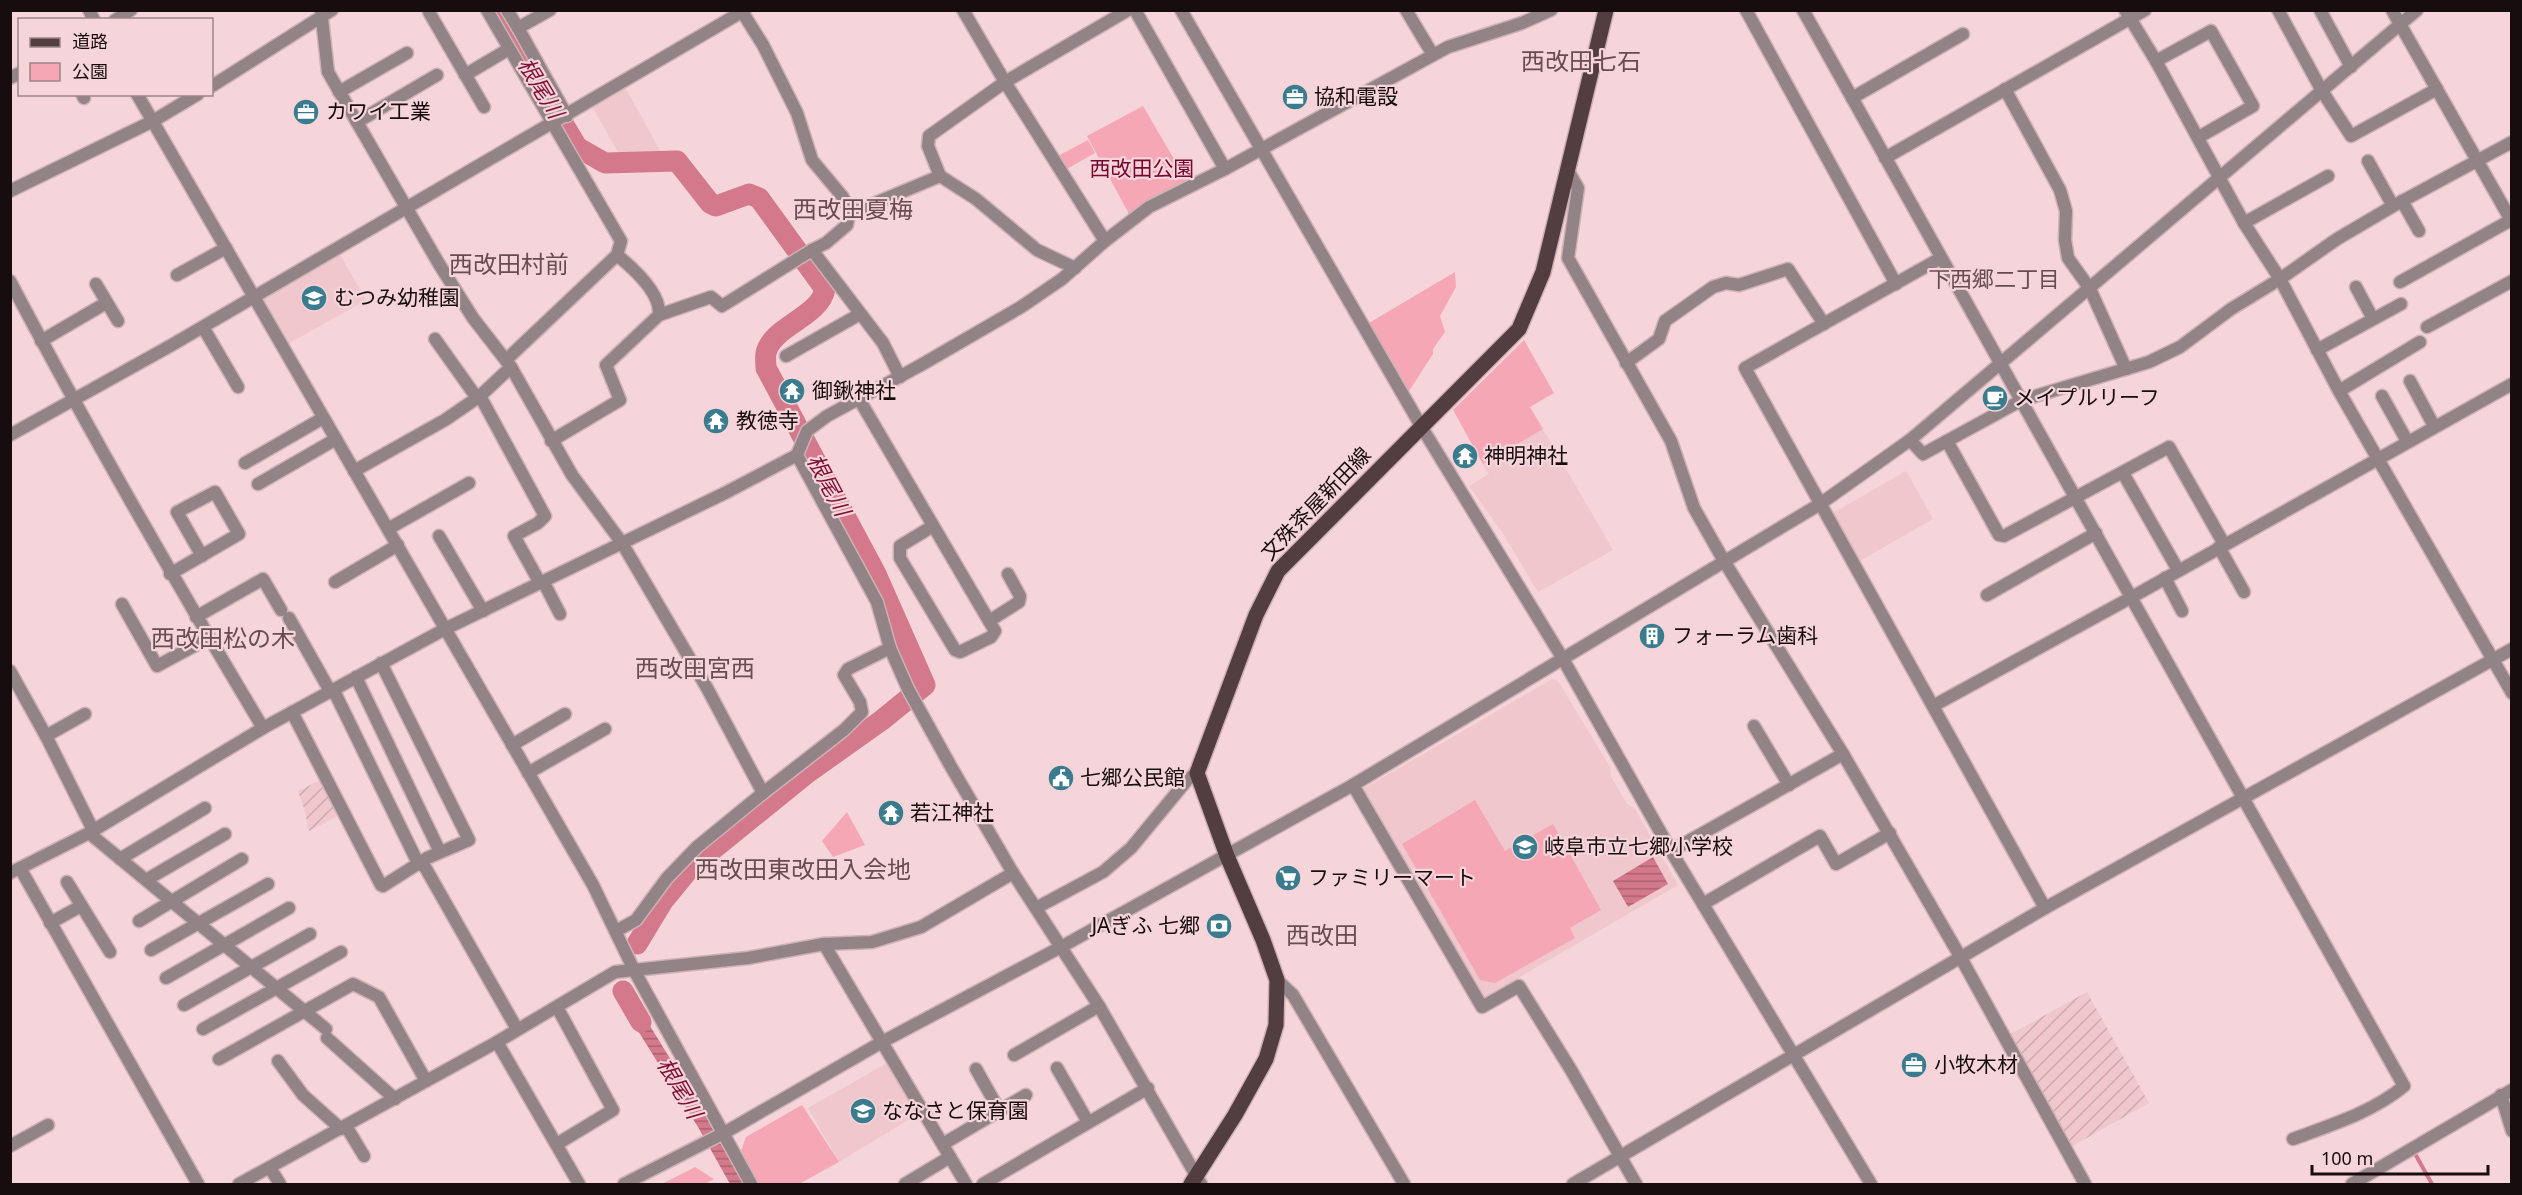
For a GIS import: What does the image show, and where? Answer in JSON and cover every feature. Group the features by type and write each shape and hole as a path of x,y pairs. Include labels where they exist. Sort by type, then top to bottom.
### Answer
{"main road":[{"name":"文殊茶屋新田線","path":"1197,773 1256,615 1278,571 1519,329 1542,272 1606,10"},
{"path":"1196,1181 1266,1059 1276,1025 1277,980 1263,940 1227,856 1197,773"}],"street":[{"path":"354,471 445,420 479,397 508,364 617,255 621,241 488,10"},
{"path":"507,10 567,116"},
{"path":"518,28 550,10"},
{"path":"963,10 1005,82 1105,241"},
{"path":"1075,268 1037,250 976,200 940,176 928,146 929,136 1005,82 1128,10"},
{"path":"1135,10 1226,169"},
{"path":"1180,10 1421,426 1563,658 1671,851 1871,1185"},
{"path":"1406,10 1433,55"},
{"path":"1746,10 1896,284"},
{"path":"1803,10 2404,1086 2390,1098 2342,1121 2293,1139"},
{"path":"1885,158 2128,15 2145,10"},
{"path":"2278,10 2322,91 2351,136 2437,89"},
{"path":"2320,10 2350,67"},
{"path":"2392,10 2511,221 2400,282"},
{"path":"624,1185 721,1134 882,1042 1061,947 1353,785 1820,504 1910,440 2416,10"},
{"path":"10,435 255,297 567,116 742,11 763,45 797,112 812,160 850,209 847,225 826,243 722,306 711,297 659,315 606,365 620,400 551,441"},
{"path":"213,85 325,12"},
{"path":"325,12 328,72 339,92 473,318 508,364 572,475 622,543 707,688 763,793"},
{"path":"429,12 484,107"},
{"path":"198,1185 50,923 15,871 91,832 263,728 381,663 797,455 807,431 827,416 900,377 1020,307 1075,268 1149,207 1226,169 1448,47 1543,12"},
{"path":"2128,15 2199,137 2244,223 2280,279 2339,391 2511,693"},
{"path":"2156,61 2211,31 2253,106 2199,137"},
{"path":"1852,98 1964,34"},
{"path":"465,75 509,49"},
{"path":"339,92 407,53"},
{"path":"357,122 437,75"},
{"path":"2005,89 2060,190 2067,211 2065,240 2068,258 2090,288 2126,369"},
{"path":"138,96 593,885 634,970 721,1134 751,1185"},
{"path":"10,191 153,122 181,99"},
{"path":"1910,440 1923,454 2022,400 2126,369 2180,347 2231,309 2280,279 2337,239 2397,203 2511,142"},
{"path":"2368,161 2419,231"},
{"path":"1567,169 1578,188 1568,258 1671,441 1694,508 1890,833 2085,1185"},
{"path":"849,214 940,176"},
{"path":"2244,223 2328,176"},
{"path":"177,275 226,248"},
{"path":"813,250 883,343 900,377"},
{"path":"617,255 640,274 660,307 659,315"},
{"path":"1941,258 1745,368 2045,908"},
{"path":"1626,363 1659,339 1665,321 1713,288 1726,283 1739,285 1788,269 1824,324"},
{"path":"10,281 170,574 263,728"},
{"path":"2427,327 2511,281"},
{"path":"96,284 118,321"},
{"path":"2356,287 2373,319"},
{"path":"41,340 106,303"},
{"path":"2317,350 2400,304"},
{"path":"786,356 860,314"},
{"path":"202,327 238,387"},
{"path":"435,339 479,397 545,516 538,523 514,536 560,614"},
{"path":"2339,391 2420,342"},
{"path":"2410,381 2434,426"},
{"path":"1933,706 2511,384"},
{"path":"2382,396 2408,441"},
{"path":"859,399 995,631 992,637 960,652 955,651 900,558 900,546 933,526"},
{"path":"245,463 324,418"},
{"path":"258,484 336,440"},
{"path":"1947,441 1999,535 2004,536 2169,447 2222,545 2244,592"},
{"path":"797,455 877,602 890,648 917,704 1013,873 1099,1006 1148,1088 1196,1181"},
{"path":"2123,473 2178,570"},
{"path":"388,529 469,483"},
{"path":"170,574 239,534 215,492 177,512 202,555"},
{"path":"1987,595 2096,532"},
{"path":"439,536 483,611"},
{"path":"335,582 398,546"},
{"path":"989,621 1019,602 1020,596 1008,574"},
{"path":"2165,578 2181,611"},
{"path":"196,617 263,579 332,690 420,864 425,867 517,1029"},
{"path":"122,604 157,666 209,638"},
{"path":"616,931 636,920 668,878 696,847 844,730 862,712 860,702 844,675 848,669 890,648"},
{"path":"1573,1185 2045,908 2511,649"},
{"path":"292,712 381,885 383,886 440,852 468,840 381,663"},
{"path":"356,677 440,852"},
{"path":"12,678 46,736 91,832 120,859 305,1011 395,1099"},
{"path":"46,736 85,714"},
{"path":"512,745 565,714"},
{"path":"1754,726 1789,785"},
{"path":"528,773 605,729"},
{"path":"1671,851 1843,754"},
{"path":"1036,908 1103,872 1131,848 1188,779 1197,773"},
{"path":"1353,785 1482,1007 1519,986 1571,1070 1636,1185"},
{"path":"120,859 205,808"},
{"path":"1703,904 1820,836 1836,864 1890,833"},
{"path":"146,880 225,834"},
{"path":"139,921 242,859"},
{"path":"239,1185 497,1042 615,972 748,958 824,944 872,942 921,927 1013,873"},
{"path":"67,882 110,952"},
{"path":"151,950 268,884"},
{"path":"50,923 81,906"},
{"path":"166,978 289,908"},
{"path":"184,1005 310,934"},
{"path":"824,944 966,1185"},
{"path":"203,1029 341,952"},
{"path":"1277,980 1293,995 1404,1185"},
{"path":"219,1059 353,984 379,997 426,1081"},
{"path":"1014,1055 1099,1006"},
{"path":"557,1007 613,1110 557,1144"},
{"path":"497,1042 579,1185"},
{"path":"278,1061 303,1095 343,1127 364,1156"},
{"path":"1057,1068 1088,1122"},
{"path":"976,1069 999,1110"},
{"path":"983,1185 1148,1088"},
{"path":"2352,1185 2506,1093 2511,1131"},
{"path":"943,1144 1026,1095"},
{"path":"10,1146 48,1125"},
{"path":"905,1185 950,1157"},
{"path":"270,1168 280,1185"}],"shaded area":[{"path":"625,87 663,156 623,161 592,106"},
{"name":"むつみ幼稚園","path":"339,253 366,300 288,344 263,302 265,297"},
{"path":"1543,429 1613,550 1538,592 1502,532 1469,486 1489,474 1483,464"},
{"path":"1906,471 1933,519 1858,562 1831,514"},
{"name":"岐阜市立七郷小学校","path":"1552,679 1558,681 1610,767 1611,777 1627,804 1635,809 1678,885 1482,999 1362,792 1363,789"},
{"path":"321,780 339,815 309,831 298,791"},
{"path":"2087,992 2149,1103 2069,1148 2007,1036"},
{"name":"ななさと保育園","path":"889,1062 918,1114 839,1162 808,1108"}],"green space":[{"name":"西改田公園","path":"1143,106 1188,183 1129,214 1087,136"},
{"path":"1088,140 1095,153 1065,170 1058,156"},
{"path":"1455,272 1456,287 1440,316 1445,332 1409,391 1369,323"},
{"path":"1524,340 1554,393 1530,407 1543,429 1483,464 1453,410"},
{"path":"1475,800 1505,851 1553,824 1601,910 1570,928 1575,938 1495,983 1480,980 1402,844"},
{"path":"847,812 865,845 833,857 822,841"},
{"path":"802,1105 839,1162 799,1184 759,1184 741,1151 746,1137"},
{"path":"695,1167 714,1179 705,1184 662,1184"}],"water":[{"path":"1653,857 1668,884 1628,907 1613,881"},
{"path":"631,995 706,1117 743,1184 730,1184 698,1127 620,1002"}],"waterway":[{"name":"根尾川","path":"495,10 577,147 605,163 677,161 710,203 716,206 749,194 759,198 825,289 815,307 786,328 770,344 766,355 766,368 876,574 925,685 882,720 806,774 690,868 663,901 637,944"},
{"name":"根尾川","path":"623,991 641,1022"},
{"path":"2414,1152 2432,1184"}],"place":[{"name":"協和電設","path":"1295,97"},
{"name":"カワイ工業","path":"306,112"},
{"name":"むつみ幼稚園","path":"314,298"},
{"name":"御鍬神社","path":"792,391"},
{"name":"メイプルリーフ","path":"1995,398"},
{"name":"教徳寺","path":"716,421"},
{"name":"神明神社","path":"1465,456"},
{"name":"フォーラム歯科","path":"1652,636"},
{"name":"七郷公民館","path":"1061,778"},
{"name":"若江神社","path":"891,813"},
{"name":"岐阜市立七郷小学校","path":"1525,847"},
{"name":"ファミリーマート","path":"1288,878"},
{"name":"JAぎふ 七郷","path":"1219,926"},
{"name":"小牧木材","path":"1914,1065"},
{"name":"ななさと保育園","path":"863,1111"}],"district":[{"name":"西改田七石","path":"1581,62"},
{"name":"西改田夏梅","path":"853,210"},
{"name":"西改田村前","path":"509,265"},
{"name":"下西郷二丁目","path":"1994,279"},
{"name":"西改田松の木","path":"223,639"},
{"name":"西改田宮西","path":"695,669"},
{"name":"西改田東改田入会地","path":"803,870"},
{"name":"西改田","path":"1322,936"}]}
